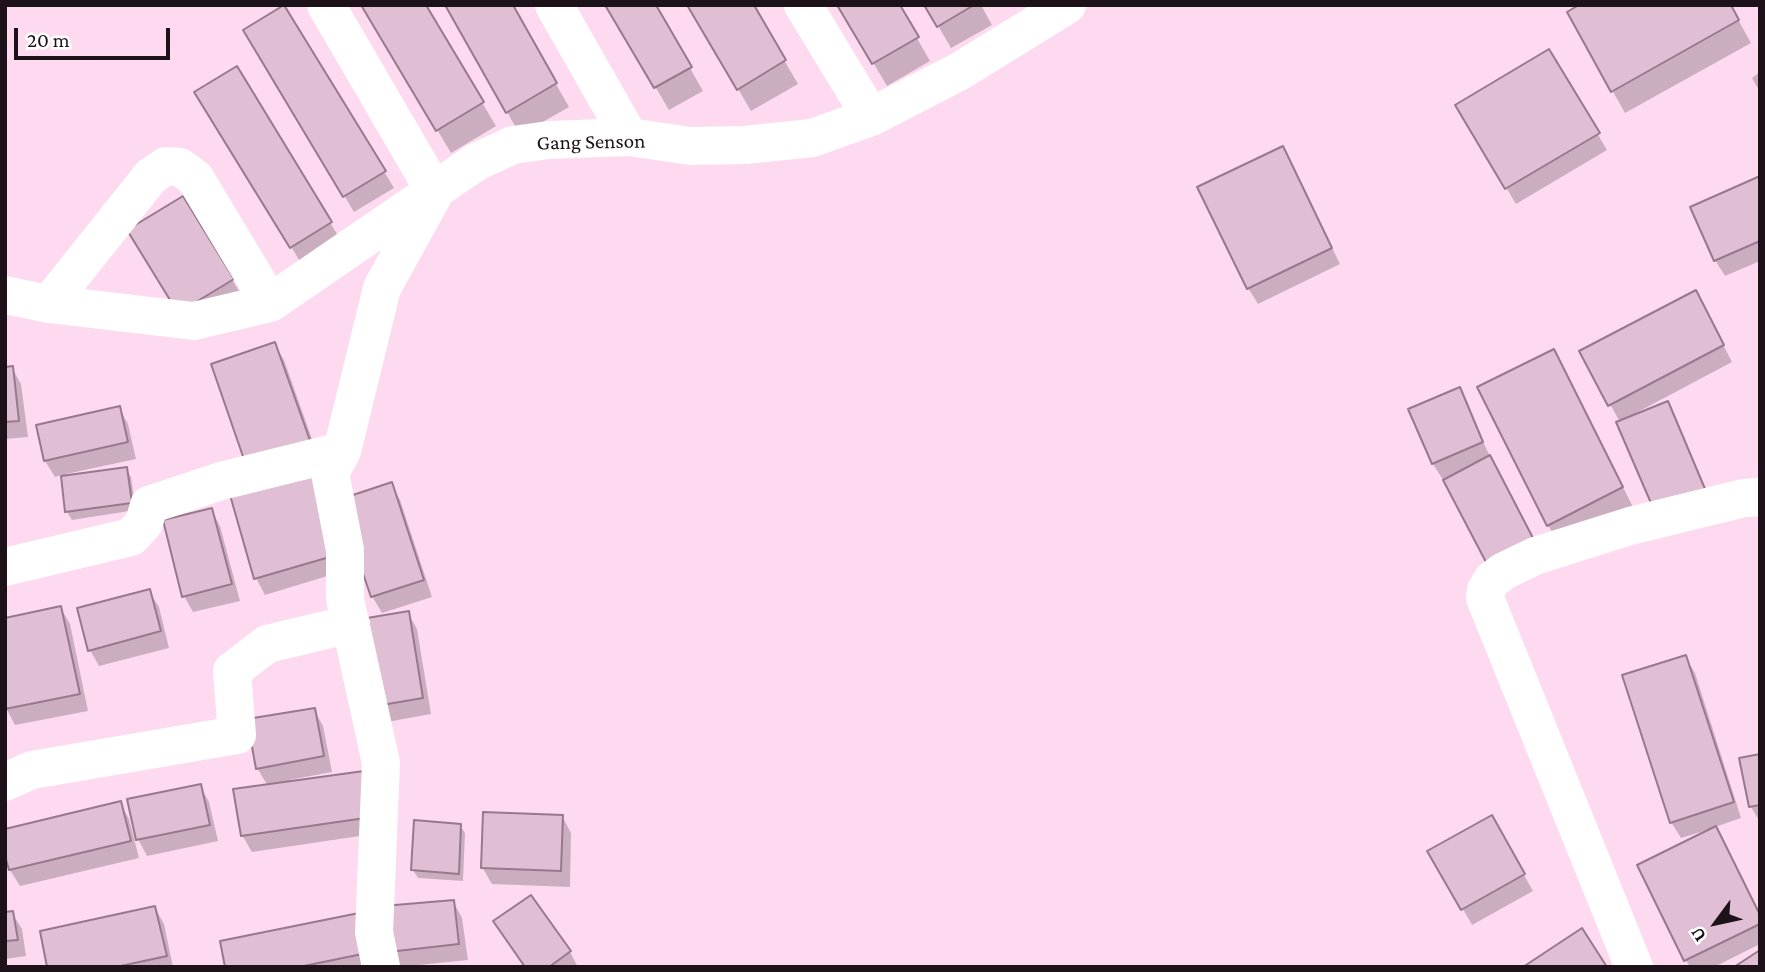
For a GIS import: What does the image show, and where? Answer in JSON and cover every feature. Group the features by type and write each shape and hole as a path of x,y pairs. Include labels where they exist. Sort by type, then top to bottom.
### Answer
{"street":[{"path":"326,5 435,192 382,288 342,451 330,473 345,550 345,599 381,763 374,932 381,967"},
{"path":"554,5 629,137"},
{"path":"803,5 871,117"},
{"name":"Gang Senson","path":"5,295 49,304 194,321 270,303 476,162 513,145 549,140 629,137 691,146 745,145 812,138 871,117 960,71 1052,9"},
{"path":"49,304 151,176 166,166 180,167 195,177 270,303"},
{"path":"5,567 131,537 144,523 149,505 221,481 342,451"},
{"path":"1634,967 1485,598 1486,590 1492,580 1504,571 1535,556 1630,526 1744,498 1760,498"},
{"path":"5,782 32,771 237,735 232,671 267,644 351,624"}],"building":[{"path":"284,5 386,171 343,197 243,30"},
{"path":"361,5 426,5 484,102 436,131"},
{"path":"445,5 513,5 557,83 506,113"},
{"path":"605,5 656,5 692,67 654,88"},
{"path":"687,5 754,5 786,60 737,90"},
{"path":"837,5 900,5 919,37 872,64"},
{"path":"924,5 974,5 937,27"},
{"path":"1579,5 1731,5 1739,20 1611,92 1567,12"},
{"path":"1549,49 1600,133 1505,189 1455,105"},
{"path":"237,66 332,222 290,248 194,92"},
{"path":"1283,146 1332,248 1247,289 1197,187"},
{"path":"1760,176 1760,241 1714,261 1690,207"},
{"path":"183,196 234,279 178,313 127,230"},
{"path":"1696,290 1724,345 1608,406 1579,351"},
{"path":"275,342 312,446 247,468 211,364"},
{"path":"1554,349 1623,487 1547,526 1477,387"},
{"path":"13,366 19,421 5,422 5,367"},
{"path":"1460,387 1483,442 1432,464 1408,409"},
{"path":"1668,401 1708,496 1657,517 1616,422"},
{"path":"120,406 128,442 44,461 36,425"},
{"path":"1490,455 1534,540 1487,564 1443,480"},
{"path":"313,463 340,554 254,579 228,488"},
{"path":"127,467 132,503 65,512 61,476"},
{"path":"392,482 424,580 371,597 338,500"},
{"path":"212,508 232,584 182,597 163,520"},
{"path":"150,589 161,631 88,651 77,608"},
{"path":"61,606 80,694 5,709 5,618"},
{"path":"409,611 423,698 376,706 361,619"},
{"path":"1686,655 1734,802 1670,823 1622,675"},
{"path":"315,708 324,756 256,769 247,719"},
{"path":"1760,754 1760,805 1749,807 1739,758"},
{"path":"364,771 372,817 241,836 233,789"},
{"path":"201,784 210,825 136,840 127,799"},
{"path":"121,801 131,841 9,870 5,856 5,829"},
{"path":"483,812 563,815 561,871 481,868"},
{"path":"1492,815 1525,874 1461,910 1427,851"},
{"path":"414,820 461,824 459,874 411,870"},
{"path":"1716,826 1760,915 1760,924 1684,961 1637,865"},
{"path":"531,895 571,951 549,967 525,967 493,921"},
{"path":"454,900 459,944 388,952 383,906"},
{"path":"155,906 167,956 116,967 47,967 40,931"},
{"path":"13,911 18,940 5,941 5,912"},
{"path":"359,913 367,953 299,967 225,967 220,941"},
{"path":"1582,928 1607,967 1523,967"},
{"path":"1760,950 1760,967 1734,967"}]}
